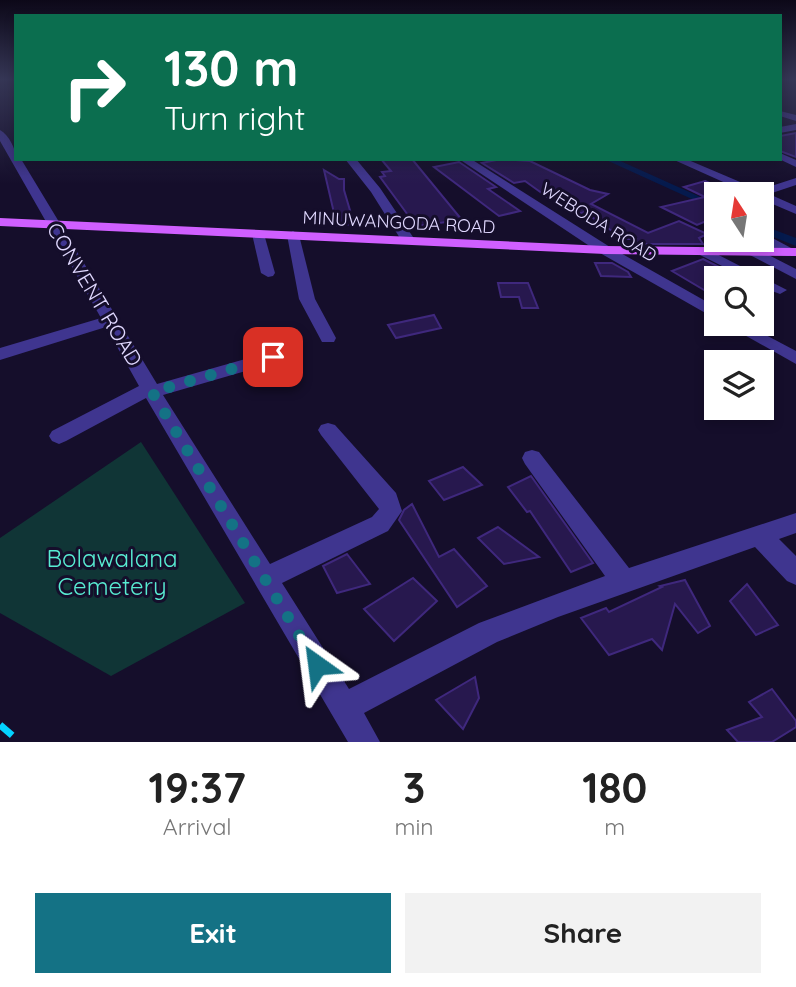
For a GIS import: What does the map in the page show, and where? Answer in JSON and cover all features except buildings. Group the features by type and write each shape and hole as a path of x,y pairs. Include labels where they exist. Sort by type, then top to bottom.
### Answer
{"main road":[{"name":"MINUWANGODA ROAD","path":"0,222 605,250 703,251"},
{"name":"MINUWANGODA ROAD","path":"774,252 792,252"}],"street":[{"name":"CONVENT ROAD","path":"0,133 14,154"},
{"name":"CONVENT ROAD","path":"19,161 53,225 151,390 365,742"},
{"path":"352,161 376,190 408,240"},
{"name":"WEBODA ROAD","path":"467,161 605,250 704,307"},
{"path":"682,161 731,182"},
{"path":"774,189 796,181"},
{"path":"774,200 796,210"},
{"path":"258,234 268,273"},
{"path":"293,235 307,299 328,338"},
{"path":"774,243 792,252"},
{"path":"703,251 733,266"},
{"path":"754,252 796,275"},
{"path":"774,287 780,290"},
{"path":"0,354 110,320"},
{"path":"755,336 796,358"},
{"path":"59,436 151,390 295,351"},
{"path":"265,579 380,524 391,511 388,500 328,430"},
{"path":"532,458 624,582"},
{"path":"342,708 488,632 796,523"},
{"path":"760,536 796,573"}],"green space":[{"name":"Bolawalana Cemetery","path":"141,442 245,603 111,676 0,613 0,538"}],"waterway":[{"path":"612,161 704,202"},
{"path":"774,233 796,242"}],"railway":[{"path":"0,725 20,742"}],"route":[{"path":"273,357 152,392 317,665"}]}
